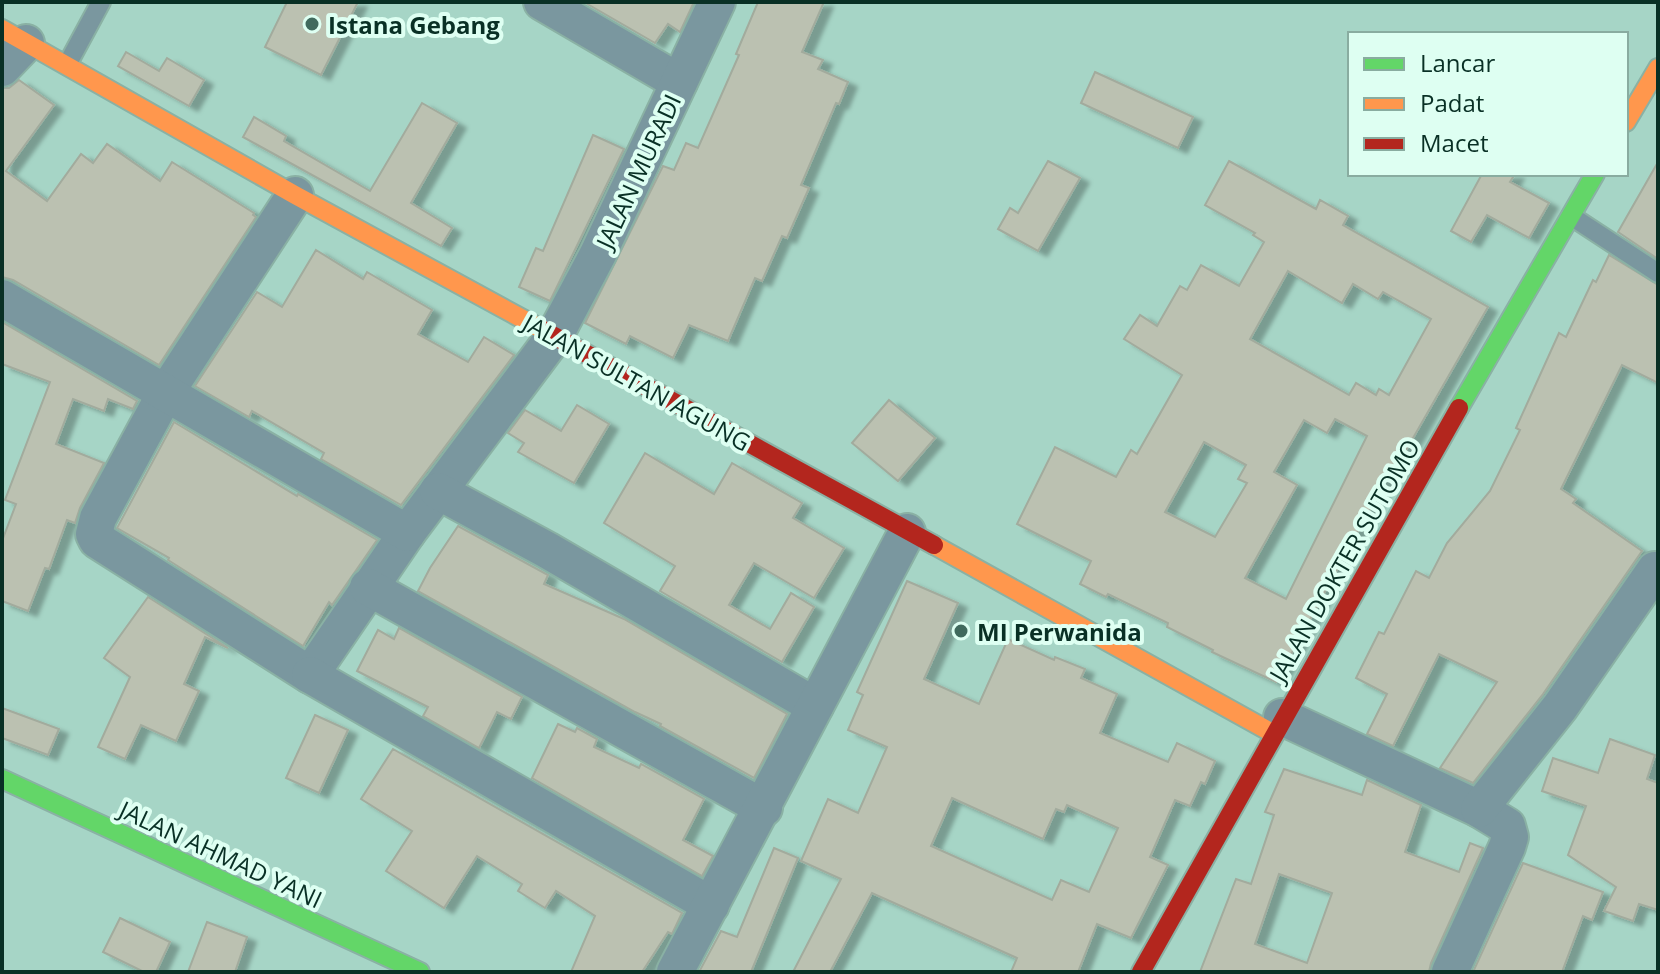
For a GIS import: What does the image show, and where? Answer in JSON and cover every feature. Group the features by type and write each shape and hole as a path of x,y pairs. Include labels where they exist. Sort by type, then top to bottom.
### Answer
{"main road":[{"name":"JALAN SULTAN AGUNG","path":"10,47 67,65 295,195 709,420 907,532 1278,725"},
{"path":"1628,119 1658,68"},
{"name":"JALAN DOKTER SUTOMO","path":"1141,972 1278,725 1594,176"},
{"name":"JALAN AHMAD YANI","path":"2,779 420,972"}],"street":[{"path":"542,2 679,82"},
{"name":"JALAN MURADI","path":"310,675 368,587 554,337 598,254 717,2"},
{"path":"295,195 165,394 98,518 94,534 97,540 310,675 711,905"},
{"path":"2,298 407,533"},
{"path":"438,491 547,550 815,706"},
{"path":"675,972 907,532"},
{"path":"1479,809 1560,707 1655,570"},
{"path":"368,587 764,808"},
{"name":"JALAN SULTAN AGUNG","path":"1278,725 1479,809 1507,826 1510,837 1450,972"}],"lane":[{"path":"67,65 101,2"},
{"path":"1571,216 1658,273"}],"building":[{"name":"Istana Gebang","path":"287,2 358,2 321,75 265,47"},
{"path":"584,2 694,2 680,32 668,24 655,43"},
{"path":"758,2 824,2 802,52 823,60 818,69 848,82 801,185 809,188 787,238 782,236 762,281 755,278 728,341 689,325 673,358 630,336 626,344 585,323 663,166 674,170 686,143 698,148 739,55 736,54"},
{"path":"126,52 159,71 167,58 204,80 189,106 118,66"},
{"path":"1095,72 1193,117 1178,148 1081,103"},
{"path":"19,80 54,105 6,171 47,201 81,154 93,163 107,144 160,181 172,162 256,217 159,365 13,280 2,277 2,88 9,88"},
{"path":"422,103 457,123 411,203 452,228 441,246 243,137 254,117 286,136 284,141 370,191"},
{"path":"593,135 624,149 550,301 519,287 536,248 543,251"},
{"path":"1048,161 1080,178 1038,251 998,229 1010,208 1018,213"},
{"path":"1229,161 1316,209 1320,200 1348,216 1343,225 1488,307 1391,472 1276,682 1212,652 1167,627 1168,623 1080,584 1091,561 1017,524 1055,447 1116,477 1131,450 1137,454 1182,375 1124,339 1140,315 1157,326 1180,286 1187,290 1201,265 1239,286 1264,242 1253,235 1255,233 1205,205","holes":["1288,271 1342,303 1353,284 1378,299 1383,292 1431,319 1389,395 1379,389 1376,395 1356,383 1349,395 1250,339","1335,419 1367,436 1286,599 1245,578 1297,485 1274,472 1304,420 1327,433","1204,442 1246,465 1238,479 1247,483 1215,537 1165,512"]},
{"path":"1658,162 1658,259 1618,232"},
{"path":"1481,176 1514,176 1510,182 1549,203 1529,238 1487,215 1471,242 1451,231"},
{"path":"316,250 363,279 367,272 432,310 418,334 468,362 484,337 514,355 401,505 321,459 324,453 252,411 249,417 195,386 257,292 282,307"},
{"path":"1609,255 1658,285 1658,383 1622,365 1561,489 1576,499 1573,503 1642,551 1543,694 1473,783 1440,768 1497,682 1439,654 1393,746 1367,734 1387,694 1356,678 1379,632 1384,634 1416,571 1429,578 1447,543 1490,491 1520,430 1516,428 1559,333 1566,337 1593,280 1596,282"},
{"path":"2,322 137,401 133,409 108,399 104,411 73,399 56,444 104,463 75,523 67,520 49,569 45,568 28,611 2,601 2,541 16,504 5,500 50,382 2,364"},
{"path":"889,400 935,438 898,481 852,443"},
{"path":"577,405 609,424 574,483 518,452 524,443 508,433 525,410 561,431"},
{"path":"174,422 377,540 332,605 329,602 303,646 169,558 117,528"},
{"path":"645,453 714,494 732,463 802,503 793,518 844,548 814,598 754,563 729,605 770,629 791,593 814,607 782,662 660,591 675,566 604,523"},
{"path":"458,526 548,575 544,584 624,619 787,714 754,778 418,591"},
{"path":"907,581 958,603 924,679 979,704 1008,639 1054,660 1055,657 1085,669 1081,678 1117,694 1100,733 1168,762 1177,743 1215,761 1205,784 1201,782 1190,806 1175,800 1150,857 1168,865 1131,938 1097,924 1078,972 1011,972 1017,958 872,893 830,972 793,972 841,879 801,861 828,799 858,813 887,747 848,730 863,695 857,692","holes":["952,798 1043,839 1056,809 1064,812 1067,805 1118,828 1089,892 1061,880 1052,900 931,846"]},
{"path":"148,597 228,648 205,637 184,684 199,691 176,741 141,725 125,759 98,747 130,677 104,658"},
{"path":"399,628 522,697 511,719 497,712 479,748 423,716 428,707 357,671 378,630 394,639"},
{"path":"2,708 59,729 48,755 2,738"},
{"path":"315,715 348,730 319,793 286,778"},
{"path":"558,724 575,732 577,728 597,739 594,747 639,768 641,764 704,799 683,840 713,856 702,876 532,778"},
{"path":"1610,739 1655,755 1647,779 1658,783 1658,910 1639,904 1633,921 1604,911 1616,887 1568,855 1586,806 1542,791 1553,758 1598,773"},
{"path":"393,749 682,913 672,934 668,932 642,972 571,972 595,916 556,891 545,908 518,891 522,884 477,856 444,908 386,871 412,831 361,799"},
{"path":"1284,769 1362,795 1367,780 1421,805 1405,852 1459,872 1470,843 1483,848 1429,972 1200,972 1236,879 1251,884 1274,815 1265,812","holes":["1279,874 1332,893 1307,963 1255,944"]},
{"path":"774,848 798,858 751,972 699,972 721,931 737,937"},
{"path":"1523,863 1603,892 1592,920 1583,916 1562,972 1473,972"},
{"path":"120,918 170,942 156,972 144,972 103,952"},
{"path":"207,922 247,937 235,972 188,972"}],"traffic: fast":[{"path":"1459,408 1594,176"},
{"path":"2,779 420,972"}],"traffic: slow":[{"path":"2,29 295,195 543,330"},
{"path":"1628,119 1658,68"},
{"path":"934,545 1274,734"}],"traffic: jam":[{"path":"543,330 934,545"},
{"path":"1141,972 1459,408"}],"place":[{"name":"Istana Gebang","path":"312,24"},
{"name":"MI Perwanida","path":"961,631"}]}
